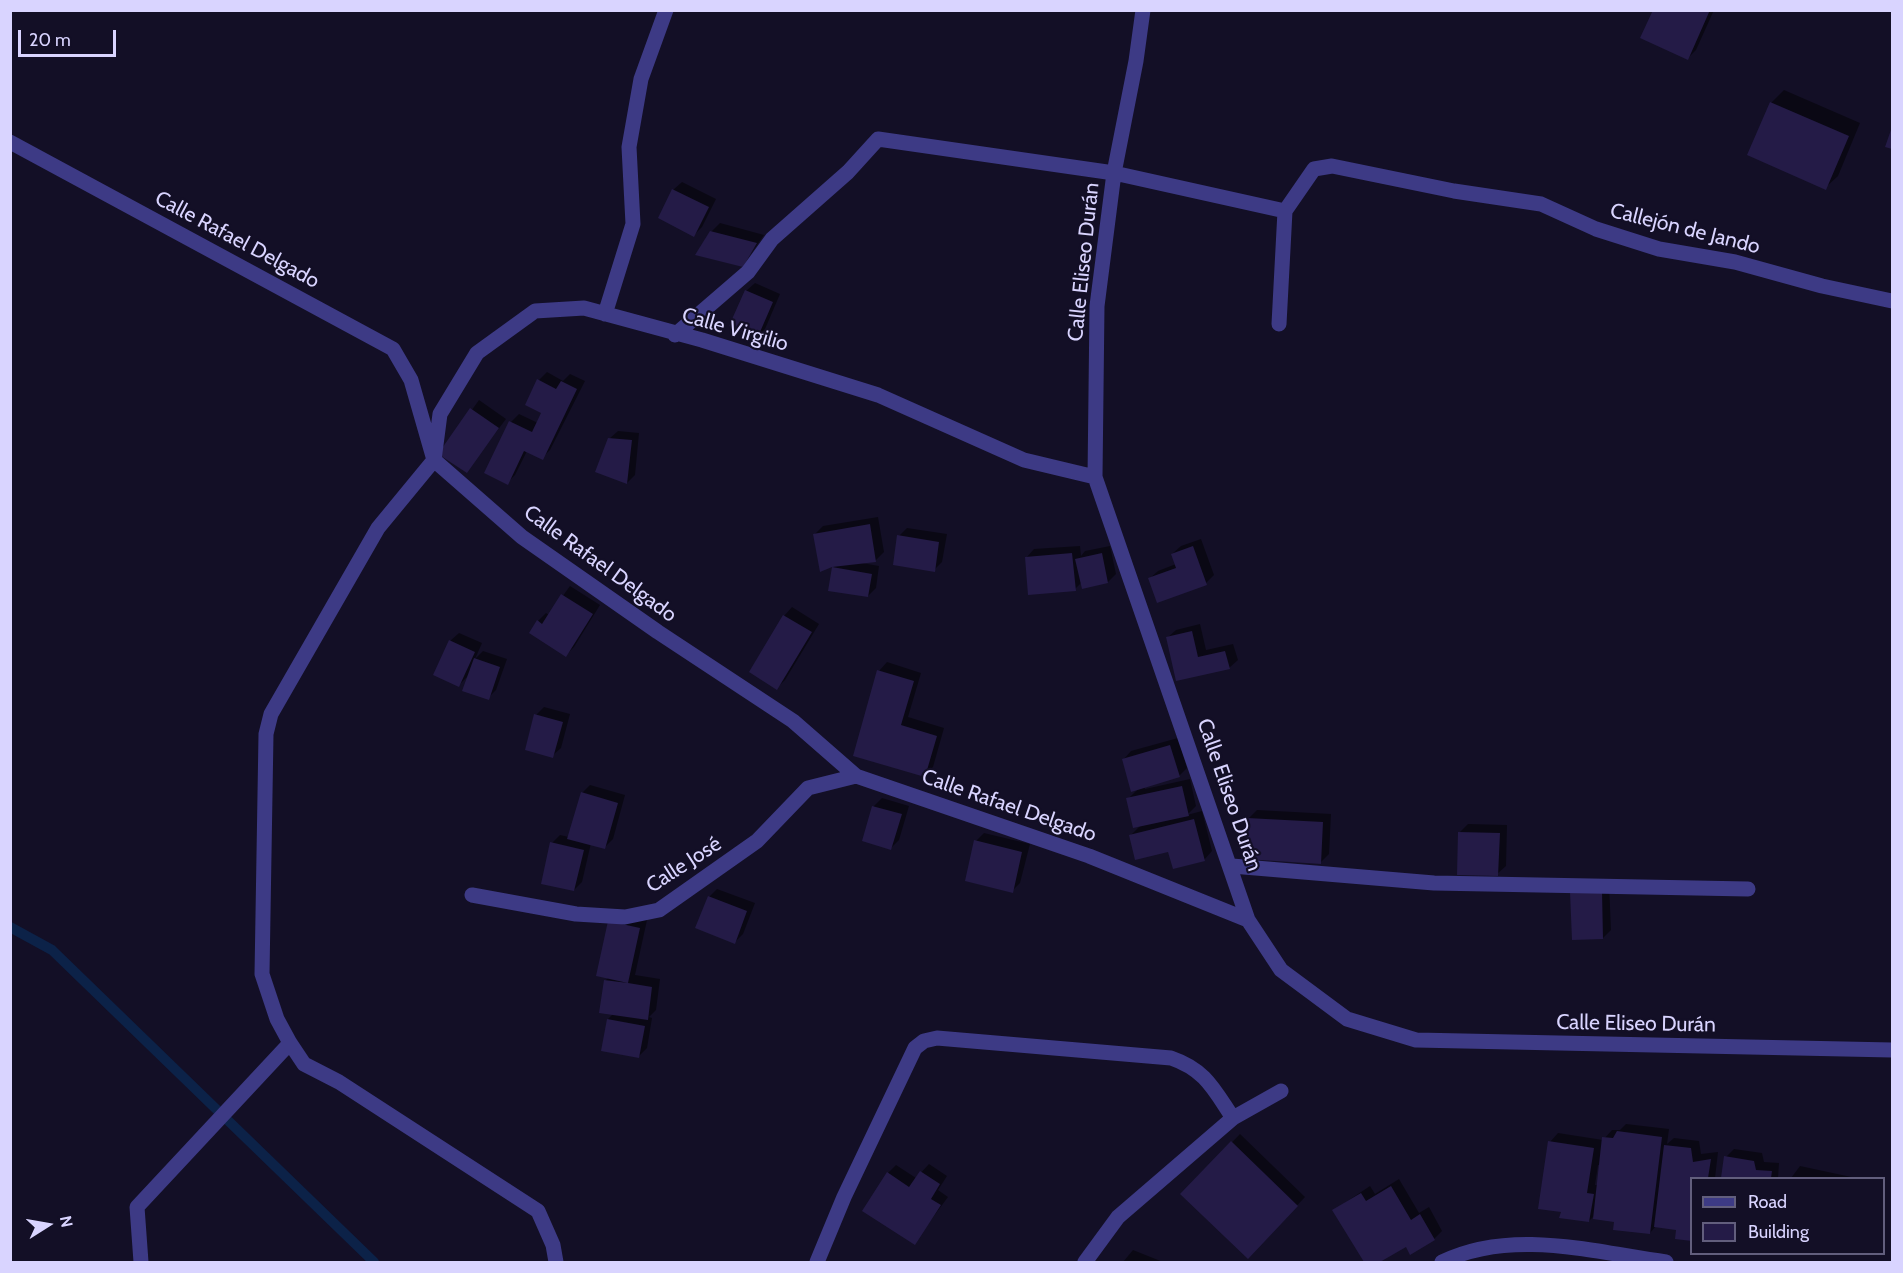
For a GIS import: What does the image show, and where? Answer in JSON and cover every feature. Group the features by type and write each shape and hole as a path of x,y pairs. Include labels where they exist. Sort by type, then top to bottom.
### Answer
{"street":[{"path":"605,314 633,224 629,147 641,79 666,10"},
{"name":"Calle Eliseo Durán","path":"1143,10 1136,61 1114,173 1097,306 1095,477 1232,866 1248,920 1281,970 1347,1019 1416,1040 1893,1050"},
{"path":"675,335 748,272 772,239 848,172 878,139 1114,173 1285,211 1279,324"},
{"name":"Calle Rafael Delgado","path":"10,142 393,349 411,380 434,460 522,537 658,632 793,721 856,776 1089,856 1248,920"},
{"name":"Callejón de Jando","path":"1285,211 1314,169 1332,166 1364,174 1541,204 1596,229 1659,249 1735,262 1822,286 1893,301"},
{"name":"Calle Virgilio","path":"434,460 440,414 477,353 535,311 584,308 675,335 702,340 878,395 1024,460 1095,477"},
{"path":"434,460 378,528 271,714 266,734 262,974 277,1019 304,1064 339,1082 538,1211 553,1245 556,1263"},
{"name":"Calle José","path":"472,895 576,914 625,917 659,910 757,841 808,788 856,776"},
{"path":"1232,866 1434,883 1748,889"},
{"path":"817,1263 844,1197 915,1048 924,1041 937,1038 1171,1058 1190,1065 1205,1078 1233,1119"},
{"path":"141,1263 137,1208 290,1044"},
{"path":"1085,1263 1118,1217 1233,1119 1281,1091"},
{"path":"1442,1263 1491,1246 1545,1245 1666,1263"}],"building":[{"path":"1653,10 1710,10 1688,60 1640,38"},
{"path":"1770,102 1849,136 1826,190 1747,155"},
{"path":"1892,127 1892,149 1885,147"},
{"path":"672,189 709,207 694,237 658,218"},
{"path":"710,231 757,243 743,267 695,255"},
{"path":"745,290 773,302 757,339 729,326"},
{"path":"537,379 556,389 561,381 577,389 543,460 524,451 508,485 484,473 509,421 532,432 541,413 525,405"},
{"path":"470,408 499,428 467,473 438,454"},
{"path":"608,438 632,440 627,484 595,472"},
{"path":"870,524 876,562 832,567 820,572 813,534"},
{"path":"897,535 939,542 935,572 893,565"},
{"path":"1193,546 1207,585 1157,603 1148,578 1176,568 1171,554"},
{"path":"1072,553 1076,591 1028,595 1025,557"},
{"path":"1102,553 1108,583 1082,589 1075,559"},
{"path":"832,567 872,574 868,597 828,591"},
{"path":"561,594 593,614 566,657 529,633 537,620 542,624"},
{"path":"783,615 812,632 777,690 749,672"},
{"path":"1192,631 1198,657 1225,651 1230,669 1176,681 1166,637"},
{"path":"449,640 475,652 459,687 433,675"},
{"path":"474,658 500,667 489,700 462,691"},
{"path":"877,670 914,681 901,725 937,736 925,777 853,756"},
{"path":"534,714 563,722 553,758 525,750"},
{"path":"1170,745 1180,777 1131,792 1122,759"},
{"path":"1182,786 1189,816 1133,828 1126,798"},
{"path":"581,792 618,803 605,849 567,839"},
{"path":"872,806 902,814 891,850 862,841"},
{"path":"1247,818 1323,822 1321,864 1245,859"},
{"path":"1194,819 1205,861 1173,869 1168,852 1135,860 1129,835"},
{"path":"1458,832 1500,833 1498,876 1457,875"},
{"path":"974,840 1022,852 1013,893 965,881"},
{"path":"550,842 584,850 574,891 541,884"},
{"path":"1602,891 1603,939 1572,940 1570,892"},
{"path":"708,896 747,911 735,944 695,928"},
{"path":"608,921 640,928 628,983 596,976"},
{"path":"604,980 652,987 648,1020 599,1013"},
{"path":"607,1019 645,1026 639,1058 601,1051"},
{"path":"1617,1131 1662,1137 1650,1234 1613,1230 1614,1222 1593,1219 1602,1137 1613,1138"},
{"path":"1231,1141 1298,1206 1248,1259 1180,1194"},
{"path":"1548,1141 1594,1148 1587,1193 1594,1194 1589,1222 1559,1218 1561,1212 1538,1209"},
{"path":"1664,1145 1691,1148 1693,1162 1711,1159 1708,1177 1690,1177 1690,1241 1675,1239 1676,1230 1654,1227"},
{"path":"1724,1156 1754,1161 1756,1170 1772,1171 1771,1177 1721,1177"},
{"path":"920,1171 940,1184 931,1199 941,1205 915,1245 862,1211 887,1172 909,1187"},
{"path":"1391,1186 1411,1220 1420,1214 1435,1240 1410,1255 1406,1247 1380,1262 1364,1262 1332,1210 1361,1193 1366,1201"}],"waterway":[{"path":"10,927 52,950 374,1262"}]}
